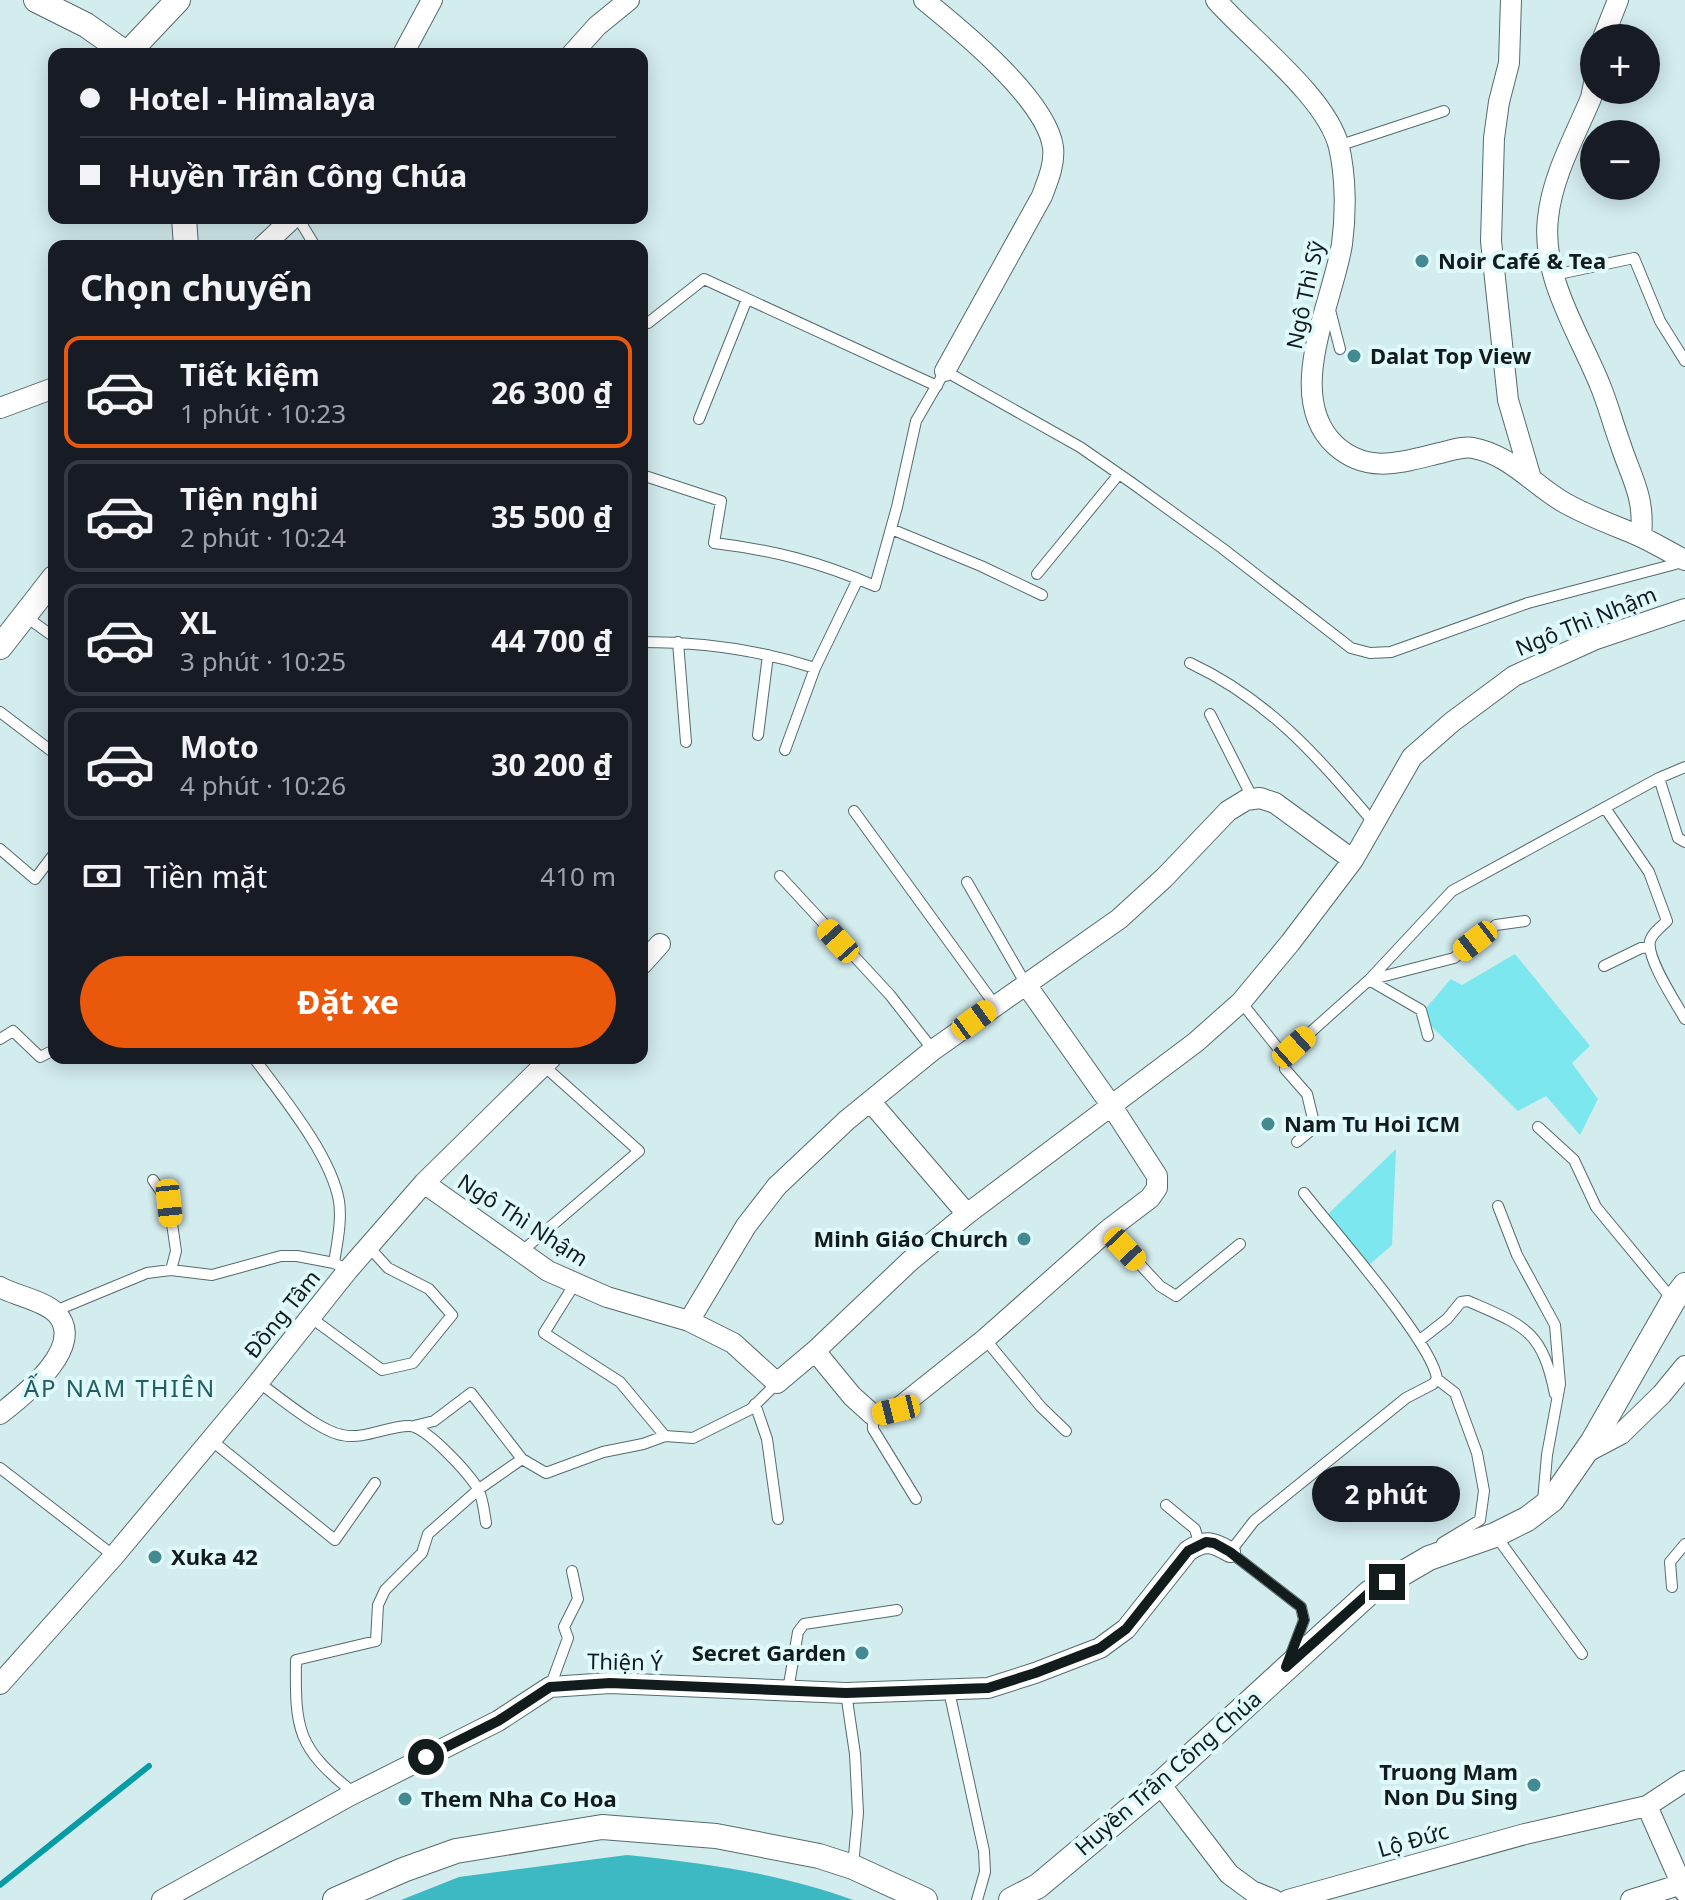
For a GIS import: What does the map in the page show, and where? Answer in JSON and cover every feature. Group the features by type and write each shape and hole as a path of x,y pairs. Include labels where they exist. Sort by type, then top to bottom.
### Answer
{"street":[{"path":"36,0 86,25 119,48"},
{"path":"133,48 178,0"},
{"path":"406,48 432,0"},
{"path":"577,48 597,26 629,0"},
{"path":"924,0 956,26 1021,91 1044,120 1053,149 1052,168 1042,196 941,378"},
{"name":"Ngô Thì Sỹ","path":"1216,0 1320,111 1338,146 1344,217 1342,245 1318,334 1311,400 1335,445 1354,458 1380,466 1468,447 1492,452 1530,475 1563,502 1641,537 1685,561"},
{"path":"1511,0 1509,63 1494,138 1490,226 1508,400 1530,475"},
{"path":"1608,24 1618,0"},
{"path":"1589,104 1551,199 1547,247 1554,275 1638,488 1643,513 1641,537"},
{"path":"270,240 288,224"},
{"path":"0,408 48,390"},
{"path":"0,647 48,586"},
{"name":"Ngô Thì Nhậm","path":"424,1183 520,1253 574,1285 689,1321 733,1343 777,1383 910,1261 967,1214 1196,1042 1241,1002 1353,860 1412,757 1452,722 1514,676 1596,639 1685,609"},
{"path":"689,1321 746,1226 777,1186 870,1101 933,1050 1119,919 1164,878 1228,811 1253,799 1275,803 1353,860"},
{"path":"648,957 660,944"},
{"path":"815,1351 852,1396 873,1415 896,1410 985,1339 1108,1230 1150,1198 1157,1188 1157,1176 1027,986"},
{"name":"Đồng Tâm","path":"0,1684 114,1556 211,1440 310,1317 341,1266 368,1246 424,1183 546,1064"},
{"path":"870,1101 967,1214"},
{"path":"0,1287 55,1311 64,1324 66,1336 62,1351 43,1376 0,1414"},
{"name":"Huyền Trân Công Chúa","path":"1011,1900 1038,1886 1160,1784 1369,1593 1429,1558 1495,1535 1527,1519 1552,1500 1585,1453 1679,1293"},
{"path":"1585,1453 1621,1434 1662,1394 1685,1366"},
{"path":"1199,1543 1214,1543 1230,1552"},
{"name":"Thiện Ý","path":"162,1900 354,1793 498,1721 550,1687 610,1683 846,1693 988,1688 1100,1648 1126,1629 1188,1551 1199,1543"},
{"name":"Lộ Đức","path":"1288,1900 1525,1834 1647,1806 1685,1781"},
{"path":"1160,1784 1229,1874 1252,1891 1274,1900"},
{"path":"1631,1900 1684,1887 1647,1806"},
{"path":"335,1900 456,1851 602,1827 716,1836 819,1856 853,1867 925,1900"}],"lane":[{"path":"1338,146 1444,111"},
{"path":"1554,275 1634,258 1660,321 1685,361"},
{"path":"648,323 704,279 941,378 1080,447 1222,548 1351,648 1370,653 1391,652 1528,603 1685,561"},
{"path":"699,419 747,299"},
{"path":"1327,300 1340,349"},
{"path":"648,477 721,501 714,543 766,549 875,586 916,421 941,378"},
{"path":"1037,574 1119,474"},
{"path":"891,529 1042,595"},
{"path":"785,750 815,668 858,579"},
{"path":"25,616 48,633"},
{"path":"648,642 678,642 768,655 815,668"},
{"path":"678,642 686,742"},
{"path":"758,735 768,655"},
{"path":"1190,663 1225,679 1292,731 1373,822"},
{"path":"0,712 48,748"},
{"path":"1210,714 1253,799"},
{"path":"1241,1002 1277,1047 1287,1050 1294,1047 1369,980 1452,891 1659,778 1685,767"},
{"path":"1659,778 1678,838 1685,842"},
{"path":"1605,808 1649,872 1667,921 1650,939 1650,947 1656,966 1685,1019"},
{"path":"854,811 995,1005"},
{"path":"0,849 35,879 48,862"},
{"path":"780,876 890,995 933,1050"},
{"path":"967,882 1027,986"},
{"path":"1369,980 1454,958 1496,925 1525,921"},
{"path":"1604,966 1641,948 1650,947"},
{"path":"1369,980 1421,1010 1428,1036"},
{"path":"0,1039 13,1031 40,1057 48,1053"},
{"path":"1287,1050 1285,1069 1307,1094 1315,1127 1297,1142"},
{"path":"55,1311 147,1273 171,1270 212,1275 281,1256 297,1256 341,1266 339,1200 306,1129 258,1064"},
{"path":"520,1253 639,1151 550,1064"},
{"path":"1538,1127 1574,1160 1596,1207 1679,1293"},
{"path":"153,1180 169,1203 176,1251 171,1270"},
{"path":"1286,1667 1304,1620 1301,1607 1230,1552 1254,1521 1406,1398 1437,1379 1436,1369 1420,1340 1304,1193"},
{"path":"1498,1206 1517,1255 1555,1325 1559,1360 1557,1404 1547,1455 1543,1507"},
{"path":"1108,1230 1160,1286 1176,1296 1240,1244"},
{"path":"310,1317 382,1370 413,1363 452,1315 429,1289 388,1268 368,1246"},
{"path":"574,1285 544,1333 620,1382 665,1436"},
{"path":"1420,1340 1447,1319 1461,1302 1468,1301 1494,1312 1524,1328 1541,1345 1557,1404"},
{"path":"985,1339 1041,1407 1066,1431"},
{"path":"1429,1558 1435,1547 1480,1520 1484,1491 1477,1453 1455,1393 1437,1379"},
{"path":"258,1382 317,1423 341,1435 367,1434 434,1421 471,1393 522,1459 546,1473 603,1452 665,1436 693,1438 751,1409 777,1383"},
{"path":"755,1404 767,1439 778,1519"},
{"path":"873,1415 873,1429 916,1499"},
{"path":"414,1426 426,1432 479,1489 486,1523"},
{"path":"211,1440 335,1540 375,1483"},
{"path":"354,1793 327,1772 300,1733 295,1707 296,1660 376,1641 378,1605 385,1590 422,1553 428,1534 479,1489 522,1459"},
{"path":"0,1468 114,1556"},
{"path":"1166,1505 1195,1529 1199,1543"},
{"path":"1495,1535 1582,1654"},
{"path":"1672,1587 1670,1562 1685,1544"},
{"path":"550,1687 568,1638 564,1627 578,1599 572,1571"},
{"path":"788,1690 798,1632 804,1624 897,1610"},
{"path":"949,1691 984,1851 985,1872 977,1900"},
{"path":"846,1693 855,1754 858,1813 853,1867"}],"shaded area":[{"path":"1515,954 1590,1046 1572,1063 1598,1099 1580,1135 1546,1096 1518,1111 1420,1015 1451,979 1462,985"},
{"path":"1396,1149 1392,1245 1368,1266 1327,1215"},
{"path":"627,1855 741,1870 853,1900 401,1900 459,1877"}],"waterway":[{"path":"0,1885 149,1766"}],"place":[{"name":"Noir Café & Tea","path":"1422,261"},
{"name":"Dalat Top View","path":"1354,356"},
{"name":"Nam Tu Hoi ICM","path":"1268,1124"},
{"name":"Minh Giáo Church","path":"1024,1239"},
{"name":"Xuka 42","path":"155,1557"},
{"name":"Secret Garden","path":"862,1653"},
{"name":"Truong Mam Non Du Sing","path":"1534,1785"},
{"name":"Them Nha Co Hoa","path":"405,1799"}],"district":[{"name":"ẤP NAM THIÊN","path":"120,1389"}],"route":[{"path":"426,1757 498,1721 550,1687 565,1685 610,1683 846,1693 988,1688 1100,1648 1126,1629 1188,1551 1199,1543 1214,1543 1230,1552 1301,1607 1304,1620 1286,1667 1369,1593 1387,1582"}]}
